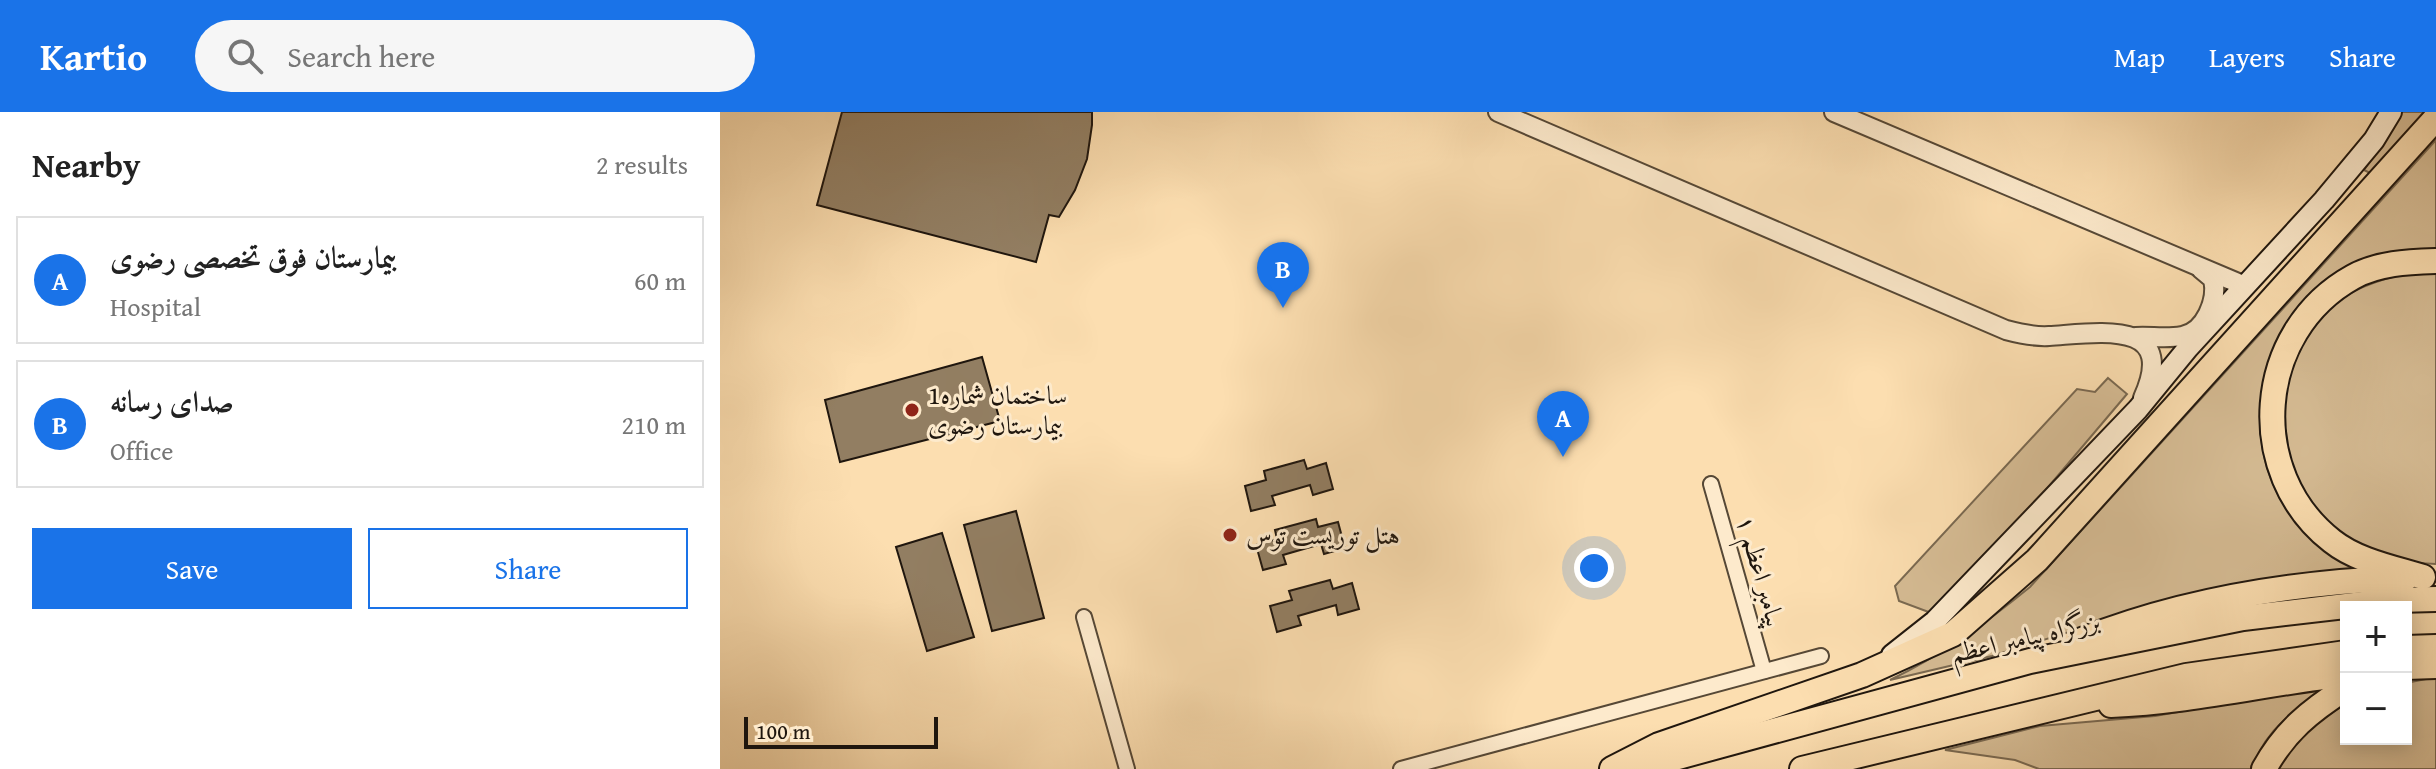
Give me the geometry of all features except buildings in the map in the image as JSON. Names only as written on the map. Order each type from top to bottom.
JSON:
[{"type":"highway","points":[[1612,769],[1659,745],[1862,675],[1953,634],[2037,560],[2436,118]]},
{"type":"highway","points":[[2430,577],[2369,560],[2333,542],[2300,508],[2281,468],[2270,419],[2274,379],[2291,337],[2320,303],[2353,277],[2394,263],[2436,261]]},
{"type":"highway","points":[[2030,661],[2143,616],[2343,580],[2430,577]]},
{"type":"highway","name":"بزرگراه پیامبر اعظم","points":[[1634,769],[2030,661],[2243,618],[2397,600],[2436,599]]},
{"type":"highway","points":[[2412,659],[2436,647]]},
{"type":"highway","points":[[1808,768],[2186,676],[2340,654]]},
{"type":"highway","points":[[2412,663],[2436,666]]},
{"type":"highway","points":[[2061,707],[2148,704],[2340,675]]},
{"type":"highway","points":[[2264,769],[2281,739],[2311,710],[2340,692]]},
{"type":"highway","points":[[1808,768],[1845,769]]},
{"type":"main road","points":[[1862,675],[1935,621],[2138,409],[2354,164],[2391,112]]},
{"type":"street","points":[[1498,112],[2006,330],[2027,336],[2114,332],[2136,337],[2184,336],[2208,314],[2215,300],[2213,279],[2194,263]]},
{"type":"street","points":[[1834,112],[2245,286]]},
{"type":"street","points":[[2136,337],[2149,348],[2152,361],[2152,378],[2138,409]]},
{"type":"street","name":"پیامبر اعظم ۱","points":[[1711,484],[1764,671]]},
{"type":"street","points":[[1084,617],[1127,769]]},
{"type":"street","points":[[1401,769],[1821,656]]},
{"type":"shaded area","points":[[2401,112],[2426,112],[2370,173],[2364,170],[2390,133]]},
{"type":"shaded area","points":[[2436,140],[2436,250],[2387,254],[2344,271],[2309,299],[2282,335],[2266,378],[2260,423],[2268,469],[2289,513],[2321,545],[2359,571],[2162,603],[1992,656],[1890,680],[1963,638],[2030,587]]},
{"type":"shaded area","points":[[2416,271],[2436,273],[2436,564],[2379,554],[2352,543],[2329,526],[2309,501],[2294,473],[2285,442],[2282,410],[2286,379],[2296,350],[2314,323],[2338,301],[2356,290]]},
{"type":"shaded area","points":[[2108,378],[2127,394],[2033,505],[1934,614],[1899,601],[1895,586],[2077,389],[2095,392]]},
{"type":"shaded area","points":[[2436,677],[2436,769],[2277,769],[2307,732],[2340,708],[2340,745],[2412,745],[2412,682]]},
{"type":"shaded area","points":[[2334,685],[2296,710],[2275,729],[2252,769],[2039,769],[2015,760],[1945,750],[2040,726],[2155,716]]},
{"type":"place","name":"صدای رسانه","points":[[1283,308]]},
{"type":"place","name":"ساختمان شماره1 بیمارستان رضوی","points":[[912,410]]},
{"type":"place","name":"بیمارستان فوق تخصصی رضوی","points":[[1563,457]]},
{"type":"place","name":"هتل توریست توس","points":[[1230,535]]}]
